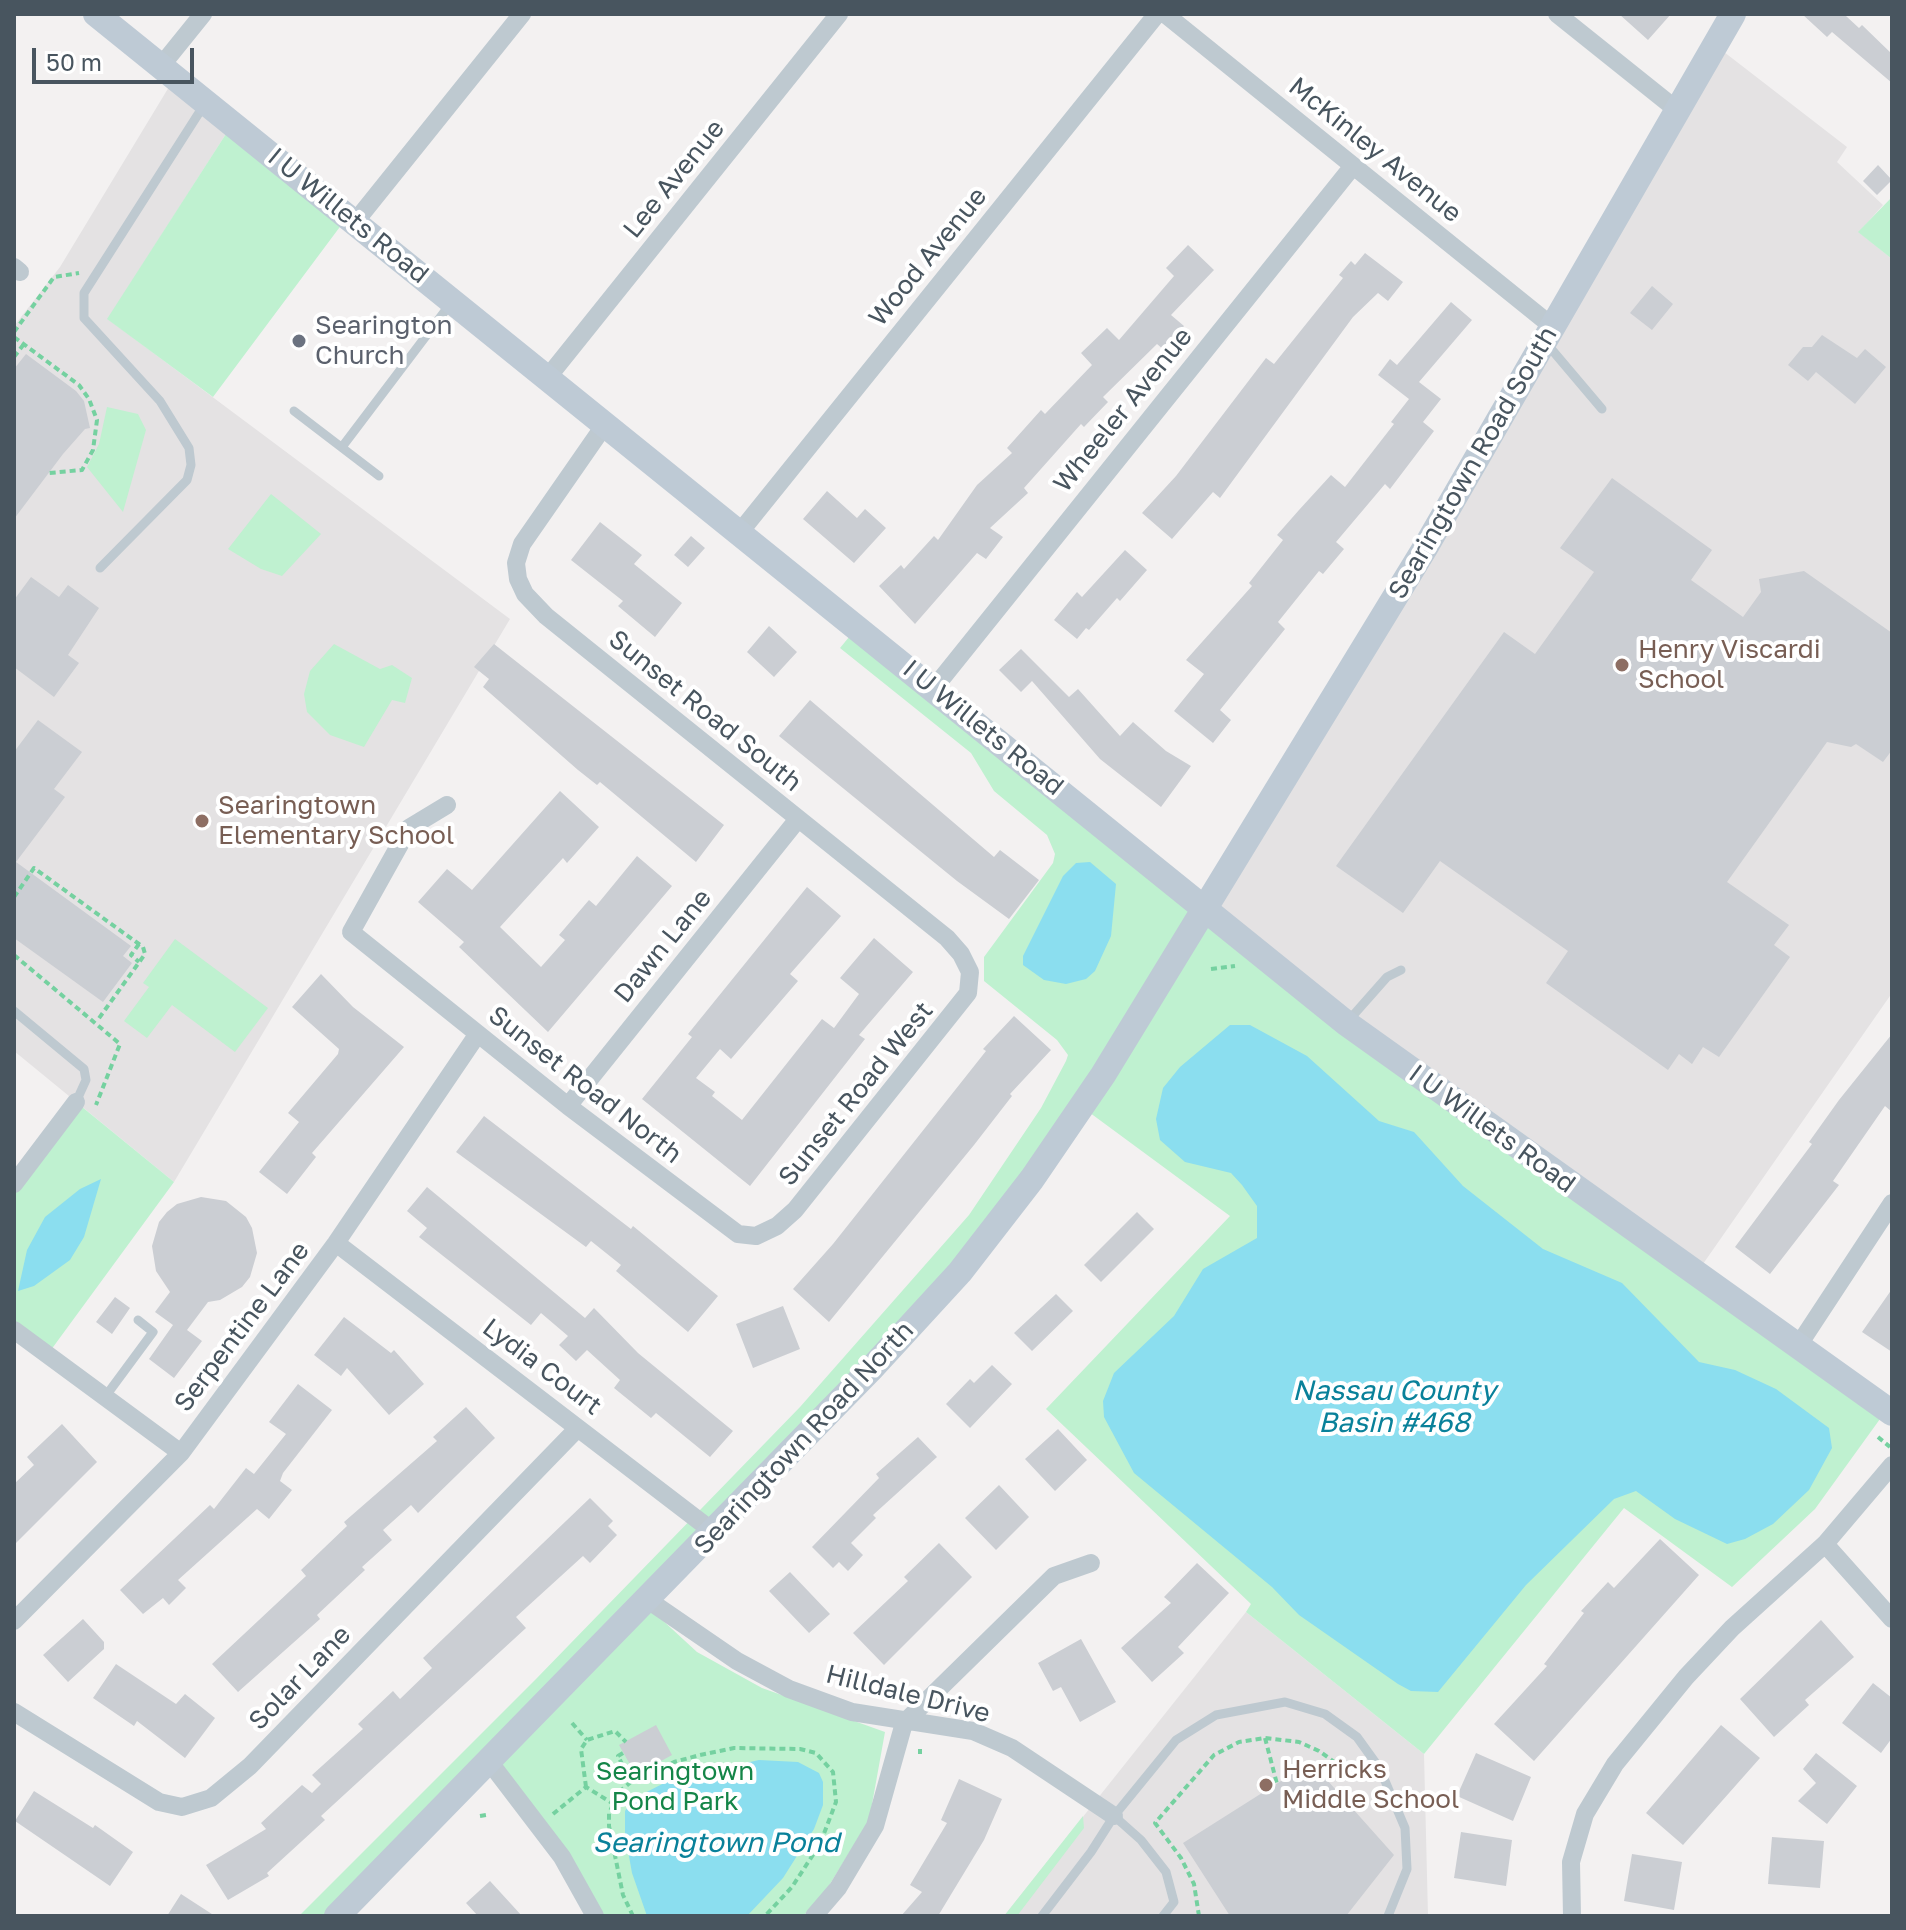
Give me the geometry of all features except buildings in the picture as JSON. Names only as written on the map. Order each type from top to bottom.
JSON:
[{"type":"main road","name":"I U Willets Road","points":[[96,14],[1346,1023],[1892,1413]]},
{"type":"main road","name":"Searingtown Road South","points":[[1204,907],[1425,548],[1733,14]]},
{"type":"main road","name":"Searingtown Road North","points":[[337,1916],[715,1533],[871,1369],[996,1228],[1103,1075],[1204,907]]},
{"type":"street","points":[[161,66],[203,14]]},
{"type":"street","points":[[355,222],[522,14]]},
{"type":"street","name":"Lee Avenue","points":[[548,377],[839,14]]},
{"type":"street","name":"Wood Avenue","points":[[740,532],[1157,14]]},
{"type":"street","name":"McKinley Avenue","points":[[1165,14],[1353,166],[1549,334]]},
{"type":"street","points":[[1557,14],[1677,110]]},
{"type":"street","name":"Wheeler Avenue","points":[[934,688],[1353,166]]},
{"type":"street","name":"Sunset Road South","points":[[606,423],[522,544],[516,563],[518,579],[525,594],[546,616],[947,938],[961,954],[970,983],[968,993],[957,1010]]},
{"type":"street","name":"Sunset Road North","points":[[447,805],[409,828],[351,932],[477,1035],[738,1234],[756,1236],[777,1226],[795,1210]]},
{"type":"street","name":"Dawn Lane","points":[[568,1106],[798,819]]},
{"type":"street","name":"Sunset Road West","points":[[795,1210],[957,1010]]},
{"type":"street","name":"Serpentine Lane","points":[[14,1621],[181,1453],[336,1243],[477,1035]]},
{"type":"street","points":[[14,1184],[76,1102]]},
{"type":"street","points":[[1798,1346],[1892,1203]]},
{"type":"street","name":"Lydia Court","points":[[336,1243],[715,1533]]},
{"type":"street","points":[[14,1330],[181,1453]]},
{"type":"street","name":"Solar Lane","points":[[14,1712],[159,1802],[182,1807],[211,1798],[250,1766],[578,1428]]},
{"type":"street","points":[[1572,1916],[1571,1862],[1585,1814],[1615,1764],[1686,1677],[1732,1628],[1825,1544],[1892,1465]]},
{"type":"street","points":[[1825,1544],[1892,1619]]},
{"type":"street","points":[[814,1916],[845,1878],[875,1826],[904,1723],[1054,1576],[1091,1563]]},
{"type":"street","name":"Hilldale Drive","points":[[648,1600],[737,1661],[789,1689],[852,1712],[904,1723],[973,1731],[1012,1748],[1114,1816]]},
{"type":"street","points":[[488,1760],[569,1868],[595,1916]]},
{"type":"lane","points":[[100,568],[187,480],[191,465],[189,448],[160,401],[84,318],[84,293],[95,271],[206,102]]},
{"type":"lane","points":[[342,447],[453,300]]},
{"type":"lane","points":[[1549,334],[1602,409]]},
{"type":"lane","points":[[294,411],[379,476]]},
{"type":"lane","points":[[1346,1023],[1387,977],[1401,970]]},
{"type":"lane","points":[[14,1011],[84,1069],[86,1080],[76,1102]]},
{"type":"lane","points":[[105,1397],[153,1332],[138,1320]]},
{"type":"lane","points":[[1042,1916],[1114,1816],[1176,1740],[1216,1715],[1285,1702],[1325,1714],[1357,1737],[1380,1769],[1405,1828],[1407,1869],[1395,1907],[1388,1916]]},
{"type":"lane","points":[[1114,1816],[1141,1840],[1166,1872],[1174,1902],[1163,1916]]},
{"type":"path","points":[[49,473],[82,470],[93,450],[97,420],[79,385],[65,378],[14,334],[54,277],[95,271]]},
{"type":"path","points":[[14,357],[24,344]]},
{"type":"path","points":[[16,900],[34,868],[139,944],[145,954],[97,1021]]},
{"type":"path","points":[[139,944],[131,955],[139,962]]},
{"type":"path","points":[[14,955],[97,1021],[120,1044],[91,1114],[76,1102]]},
{"type":"path","points":[[1211,969],[1235,966]]},
{"type":"path","points":[[1878,1437],[1892,1448]]},
{"type":"path","points":[[572,1723],[587,1740]]},
{"type":"path","points":[[586,1787],[581,1749],[587,1740],[615,1731],[626,1742]]},
{"type":"path","points":[[1265,1738],[1277,1784]]},
{"type":"path","points":[[1199,1914],[1194,1884],[1181,1858],[1155,1823],[1214,1755],[1239,1742],[1265,1738],[1299,1742],[1319,1751],[1344,1769]]},
{"type":"path","points":[[633,1916],[623,1895],[609,1826],[612,1803],[631,1782],[674,1762],[734,1748],[800,1749],[816,1753],[833,1772],[836,1802],[829,1823],[792,1887],[765,1916]]},
{"type":"path","points":[[623,1753],[618,1756],[631,1782]]},
{"type":"path","points":[[586,1787],[612,1803]]},
{"type":"path","points":[[538,1826],[586,1787]]},
{"type":"path","points":[[1187,1904],[1199,1914]]},
{"type":"shaded area","name":"Henry Viscardi School","points":[[1715,45],[1847,147],[1837,162],[1883,205],[1859,232],[1892,259],[1892,993],[1696,1274],[1204,907]]},
{"type":"shaded area","name":"Searingtown Elementary School","points":[[175,77],[233,123],[108,319],[510,619],[174,1182],[14,1051],[14,326],[60,267]]},
{"type":"shaded area","name":"Herricks Middle School","points":[[1246,1612],[1424,1754],[1428,1916],[1004,1916]]},
{"type":"green space","points":[[233,123],[348,216],[213,397],[107,319]]},
{"type":"green space","points":[[1892,197],[1892,259],[1858,232]]},
{"type":"green space","points":[[107,407],[138,414],[146,430],[123,512],[87,467],[99,444]]},
{"type":"green space","points":[[271,494],[321,534],[282,576],[261,569],[228,549]]},
{"type":"green space","name":"Searingtown Pond Park","points":[[854,631],[1880,1419],[1815,1509],[1732,1587],[1624,1508],[1424,1754],[1246,1612],[1251,1604],[1046,1409],[1230,1216],[1082,1107],[1032,1179],[646,1605],[697,1652],[762,1688],[885,1732],[869,1821],[825,1892],[803,1916],[601,1916],[491,1761],[342,1916],[299,1916],[536,1679],[800,1407],[969,1215],[1041,1108],[1066,1061],[1068,1055],[1057,1040],[984,981],[984,957],[1053,863],[1055,854],[1047,835],[994,791],[971,753],[840,648]]},
{"type":"green space","points":[[334,644],[380,669],[392,665],[412,678],[405,703],[392,700],[364,747],[330,735],[307,712],[304,694],[310,671]]},
{"type":"green space","points":[[175,939],[268,1008],[235,1052],[172,1005],[147,1038],[124,1021],[149,987],[143,983]]},
{"type":"green space","points":[[76,1102],[174,1182],[48,1354],[14,1329],[14,1184]]},
{"type":"green space","points":[[1083,1816],[1084,1828],[1017,1916],[1004,1916]]},
{"type":"water","points":[[1090,862],[1116,884],[1111,936],[1095,971],[1086,979],[1066,984],[1044,980],[1023,965],[1023,956],[1063,876],[1076,863]]},
{"type":"water","name":"Nassau County Basin #468","points":[[1230,1025],[1250,1025],[1307,1056],[1379,1121],[1414,1132],[1463,1186],[1543,1249],[1622,1283],[1699,1362],[1735,1370],[1776,1389],[1829,1428],[1832,1448],[1809,1490],[1773,1524],[1745,1539],[1727,1544],[1675,1519],[1636,1491],[1614,1499],[1526,1585],[1438,1692],[1411,1691],[1398,1684],[1299,1615],[1272,1587],[1134,1473],[1104,1417],[1103,1401],[1114,1373],[1174,1316],[1203,1269],[1257,1238],[1257,1206],[1242,1185],[1231,1173],[1185,1162],[1160,1140],[1156,1119],[1163,1088],[1180,1067]]},
{"type":"water","points":[[101,1179],[84,1237],[70,1260],[34,1286],[18,1291],[27,1250],[45,1217],[80,1189]]},
{"type":"water","name":"Searingtown Pond","points":[[759,1760],[798,1762],[819,1773],[823,1782],[823,1805],[814,1829],[783,1878],[747,1916],[647,1916],[632,1873],[625,1834],[625,1811],[633,1799],[670,1780]]},
{"type":"place","name":"Searington Church","points":[[299,341]]},
{"type":"place","name":"Henry Viscardi School","points":[[1622,665]]},
{"type":"place","name":"Searingtown Elementary School","points":[[202,821]]},
{"type":"place","name":"Herricks Middle School","points":[[1266,1785]]}]
